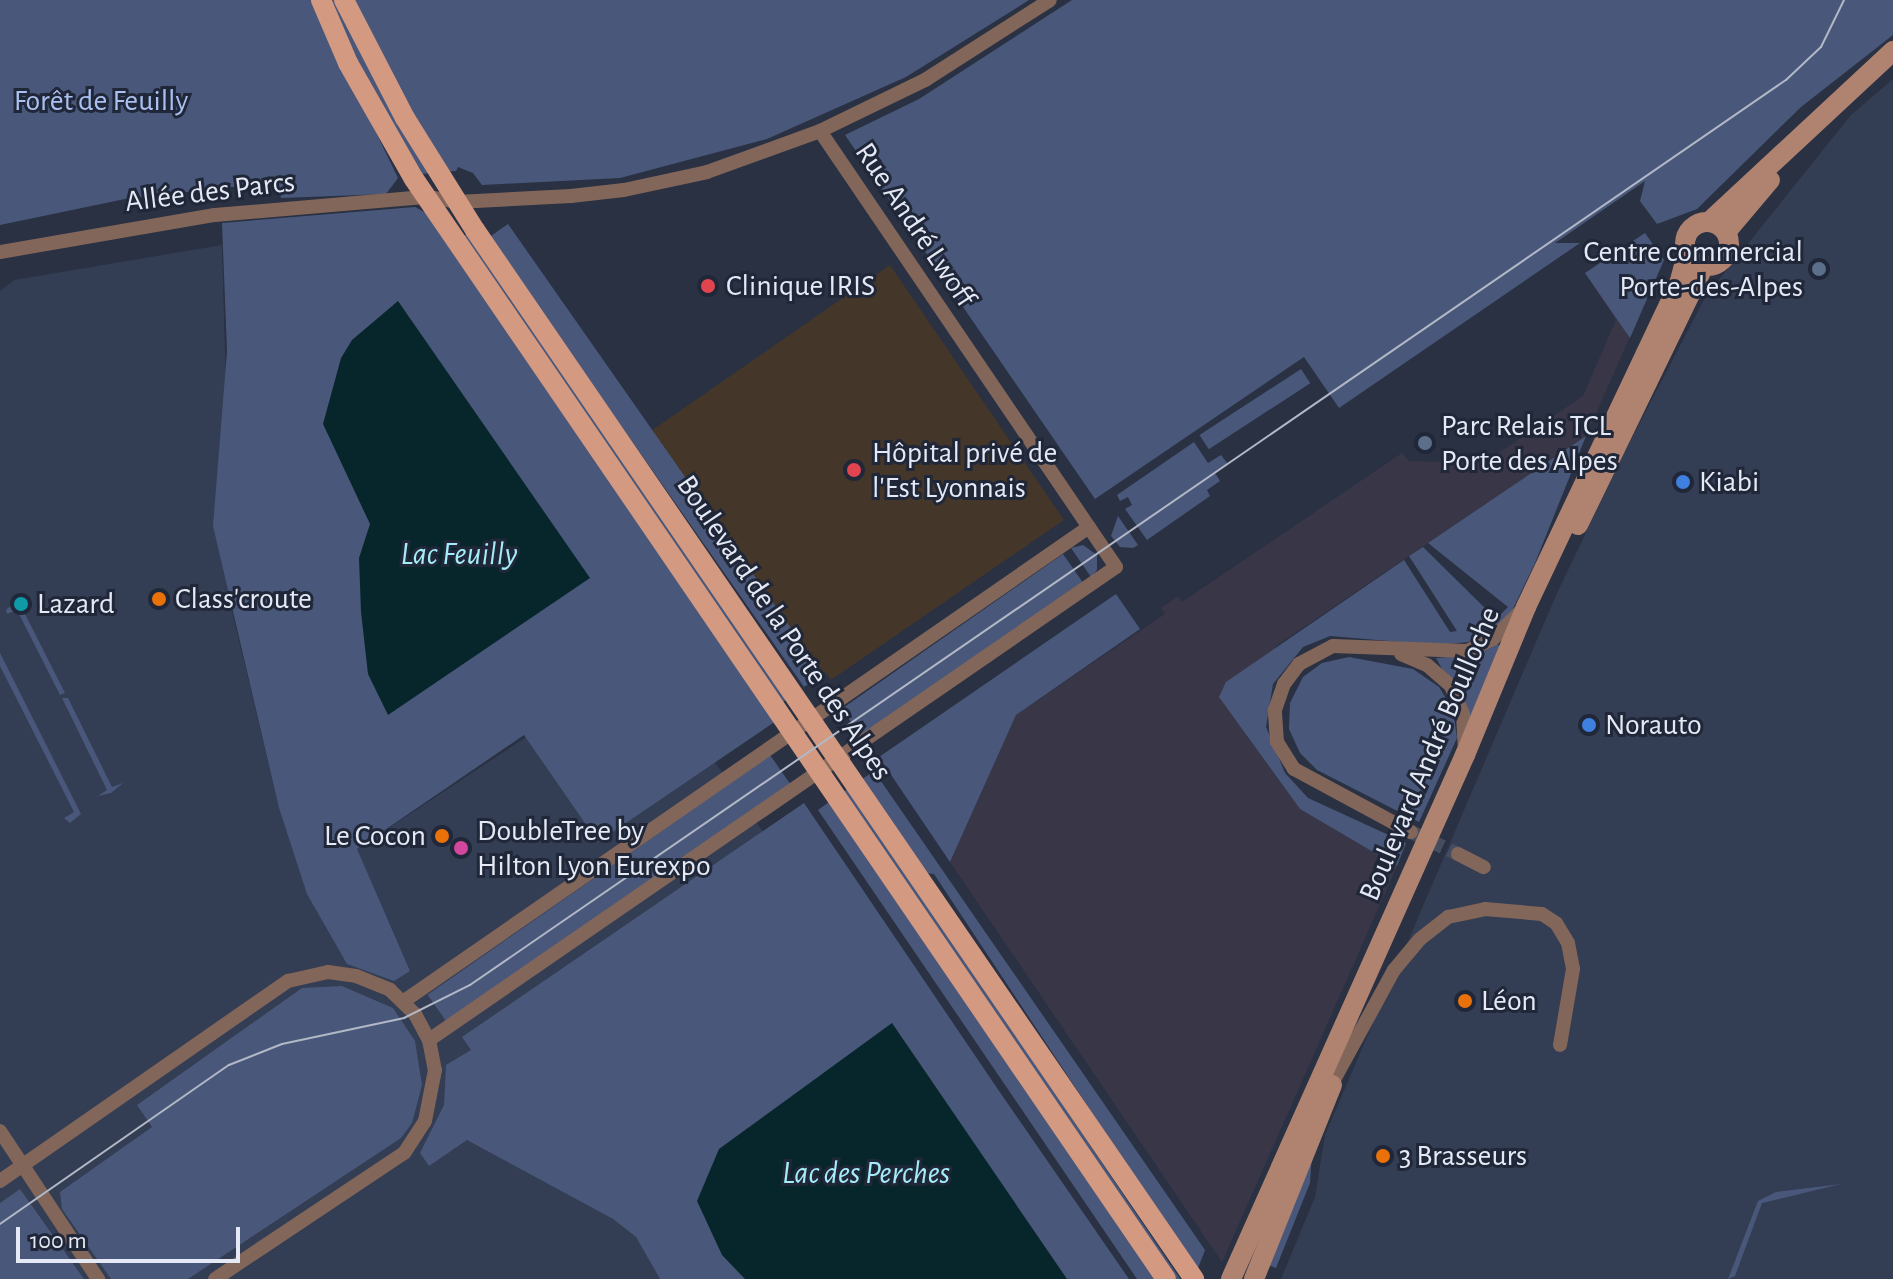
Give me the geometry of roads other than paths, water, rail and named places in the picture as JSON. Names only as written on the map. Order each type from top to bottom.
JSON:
[{"type":"main road","name":"Boulevard de la Porte des Alpes","points":[[321,0],[348,63],[427,197],[1166,1279]]},
{"type":"main road","name":"Boulevard de la Porte des Alpes","points":[[344,0],[405,118],[457,202],[1194,1279]]},
{"type":"main road","name":"Boulevard André Boulloche","points":[[1718,227],[1893,51]]},
{"type":"main road","name":"Boulevard André Boulloche","points":[[1254,1279],[1335,1078],[1542,599],[1696,261],[1688,231],[1718,227],[1796,151],[1893,66]]},
{"type":"main road","name":"Boulevard André Boulloche","points":[[1696,261],[1725,256],[1718,227]]},
{"type":"main road","name":"Boulevard André Boulloche","points":[[1231,1279],[1465,755],[1526,607],[1696,261]]},
{"type":"street","name":"Rue André Lwoff","points":[[837,758],[1116,567],[820,131],[925,80],[1050,0]]},
{"type":"street","points":[[457,202],[624,190],[707,172],[820,131]]},
{"type":"street","name":"Allée des Parcs","points":[[0,252],[131,226],[427,197],[457,202]]},
{"type":"street","points":[[404,1001],[1089,527]]},
{"type":"street","points":[[1411,832],[1318,786],[1294,769],[1277,742],[1275,710],[1284,684],[1299,664],[1333,646],[1467,651],[1493,639],[1526,607]]},
{"type":"street","points":[[1382,647],[1427,665],[1451,686],[1463,714],[1465,755]]},
{"type":"street","points":[[429,1040],[837,758]]},
{"type":"street","points":[[1458,854],[1484,867]]},
{"type":"street","points":[[1335,1078],[1394,970],[1420,939],[1448,917],[1485,909],[1542,914],[1556,923],[1568,943],[1573,969],[1560,1045]]},
{"type":"street","points":[[0,1181],[288,981],[328,972],[356,976],[404,1001],[429,1040],[435,1070],[432,1100],[404,1153],[215,1279]]},
{"type":"street","points":[[0,1131],[98,1279]]},
{"type":"water","name":"Lac Feuilly","points":[[398,301],[590,578],[388,715],[368,674],[361,612],[359,558],[370,524],[323,424],[341,358],[352,340]]},
{"type":"water","name":"Lac des Perches","points":[[892,1023],[1067,1279],[745,1279],[722,1255],[697,1201],[719,1149]]},
{"type":"tunnel","points":[[1411,832],[1458,854]]},
{"type":"tram line","points":[[0,1224],[229,1065],[282,1044],[404,1018],[470,985],[1786,80],[1821,47],[1844,0]]},
{"type":"place","name":"Centre commercial Porte-des-Alpes","points":[[1819,269]]},
{"type":"place","name":"Clinique IRIS","points":[[708,286]]},
{"type":"place","name":"Parc Relais TCL Porte des Alpes","points":[[1425,443]]},
{"type":"place","name":"Hôpital privé de l'Est Lyonnais","points":[[854,470]]},
{"type":"place","name":"Kiabi","points":[[1683,482]]},
{"type":"place","name":"Class'croute","points":[[159,599]]},
{"type":"place","name":"Lazard","points":[[21,604]]},
{"type":"place","name":"Norauto","points":[[1589,725]]},
{"type":"place","name":"Le Cocon","points":[[442,836]]},
{"type":"place","name":"DoubleTree by Hilton Lyon Eurexpo","points":[[461,848]]},
{"type":"place","name":"Léon","points":[[1465,1001]]},
{"type":"place","name":"3 Brasseurs","points":[[1383,1156]]},
{"type":"park label","name":"Forêt de Feuilly","points":[[101,101]]}]
